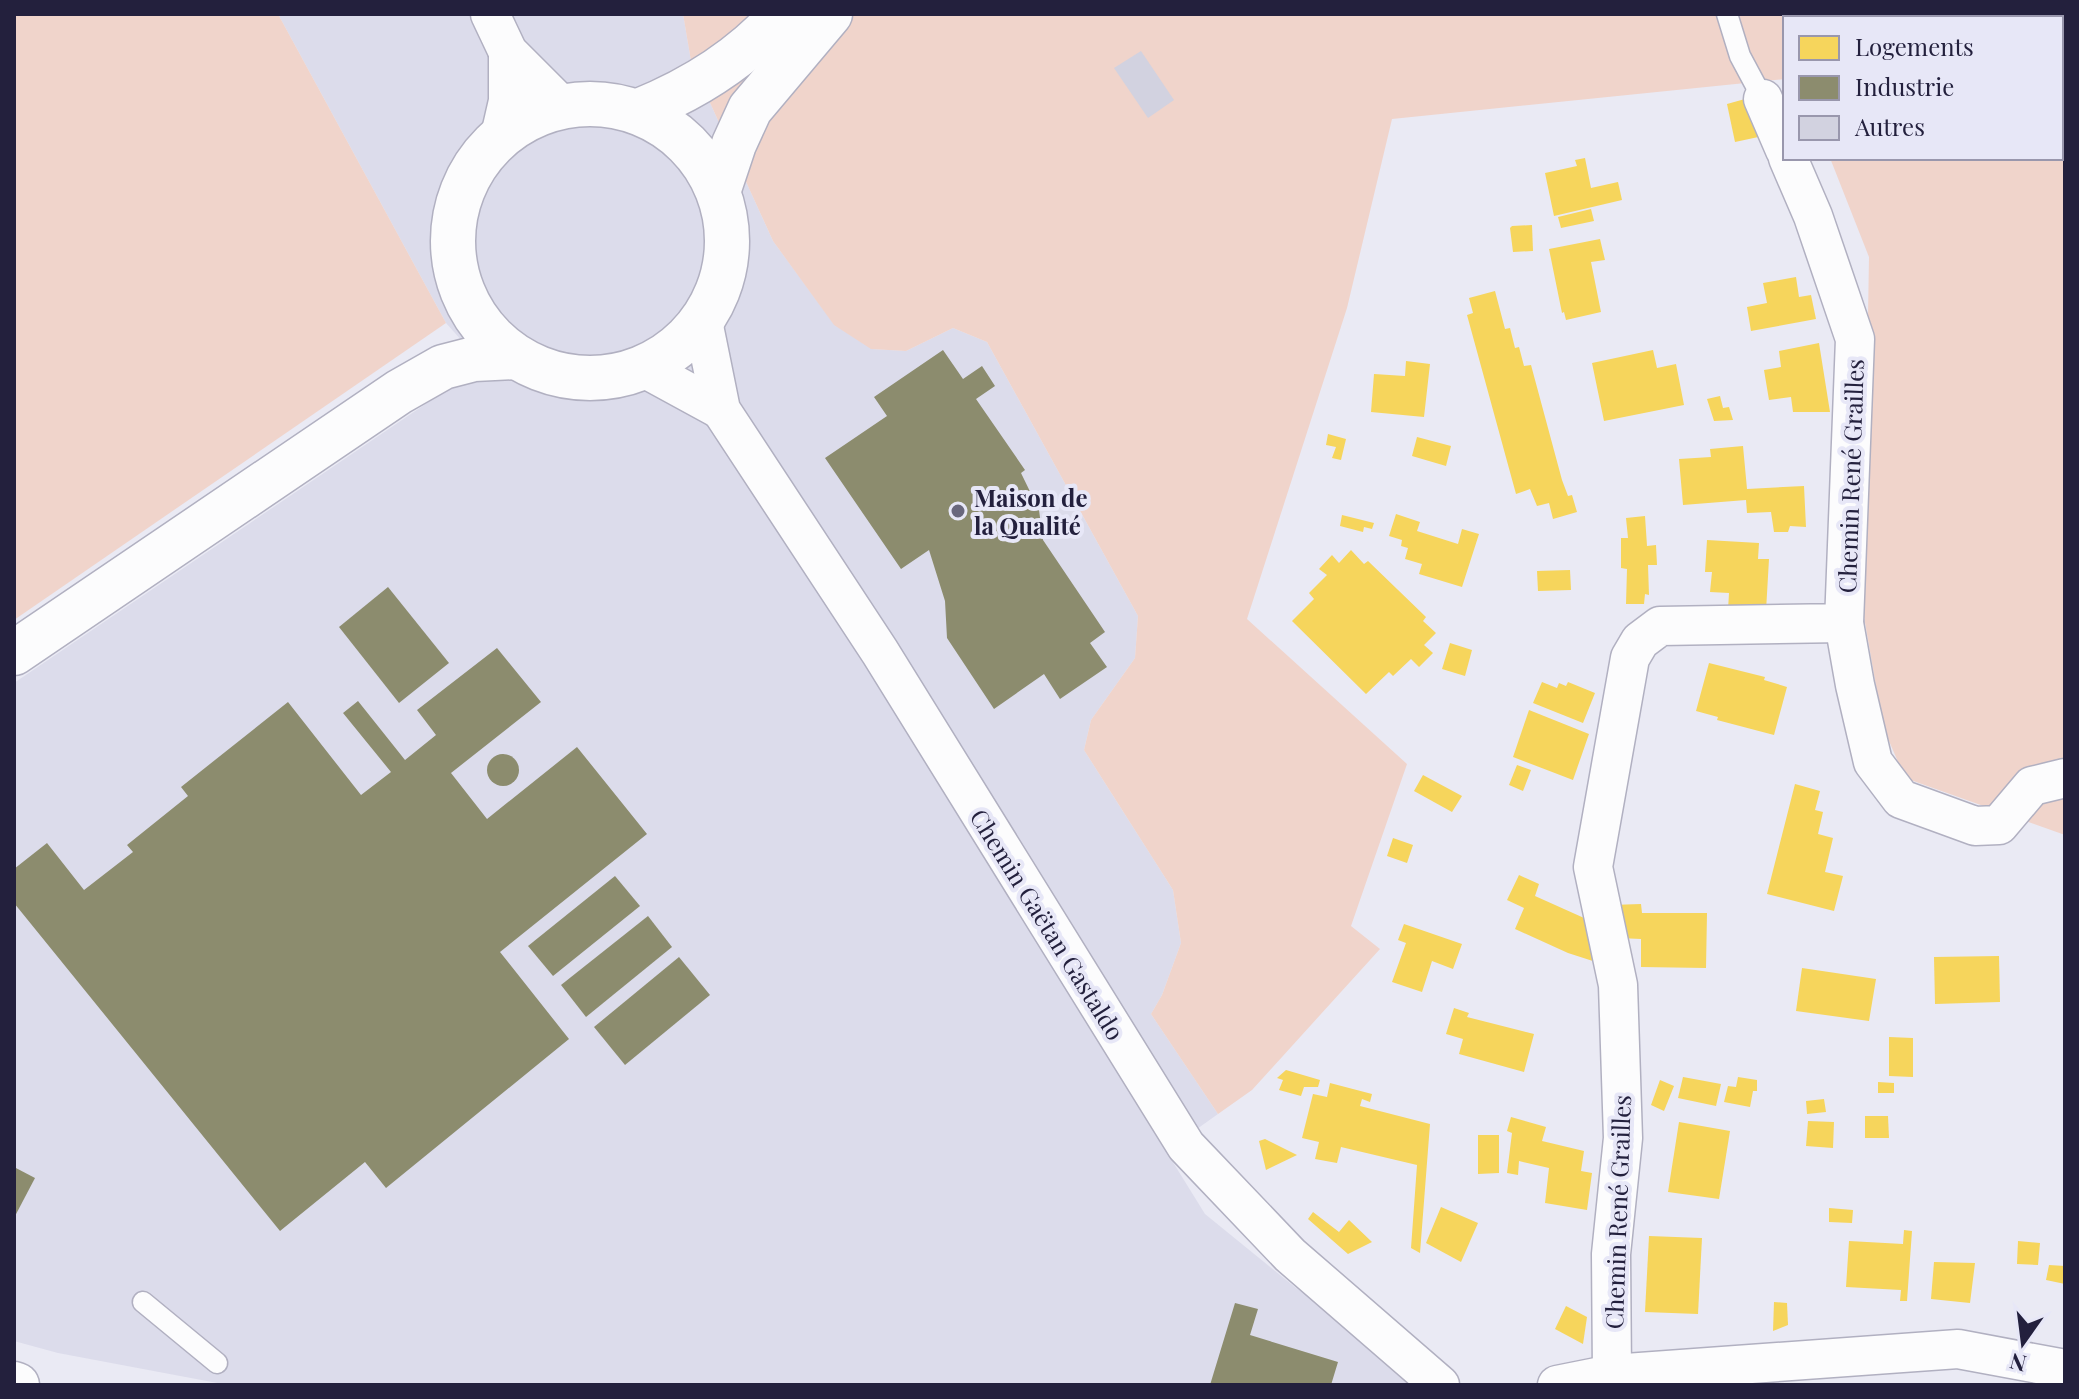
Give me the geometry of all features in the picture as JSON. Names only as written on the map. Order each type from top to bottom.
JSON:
[{"type":"main road","points":[[639,111],[672,98],[713,75],[760,38],[782,14]]},
{"type":"main road","points":[[719,189],[750,109],[830,14]]},
{"type":"main road","points":[[601,103],[639,111],[673,130],[691,147],[700,156],[719,189],[728,223],[728,257],[719,291],[703,321],[677,349],[644,368],[612,377],[579,378],[546,371],[516,357],[491,336],[471,311],[458,281],[453,250],[454,218],[463,187],[478,159],[500,136],[529,117],[562,106],[601,103]]},
{"type":"main road","points":[[14,653],[399,392],[443,367],[474,359],[516,357]]},
{"type":"street","points":[[490,14],[508,52],[562,106]]},
{"type":"street","points":[[500,136],[508,101],[508,52]]},
{"type":"street","points":[[1763,99],[1783,145]]},
{"type":"street","name":"Chemin René Grailles","points":[[1612,1374],[1611,1254],[1623,1138],[1618,985],[1593,867],[1630,658],[1640,641],[1660,626],[1844,623],[1855,339],[1813,216],[1789,160]]},
{"type":"street","name":"Chemin Gaëtan Gastaldo","points":[[703,321],[721,410],[880,652],[1186,1146],[1290,1255],[1440,1385]]},
{"type":"street","name":"Chemin Gaëtan Gastaldo","points":[[644,368],[721,410]]},
{"type":"street","points":[[1844,623],[1873,762],[1901,799],[1975,826],[1999,825],[2032,786],[2065,778]]},
{"type":"street","points":[[1557,1385],[1612,1374],[1958,1349],[2065,1369]]},
{"type":"lane","points":[[1727,14],[1740,56],[1763,99]]},
{"type":"lane","points":[[143,1302],[217,1363]]},
{"type":"shaded area","points":[[14,14],[278,14],[446,323],[14,620]]},
{"type":"shaded area","points":[[278,14],[683,14],[691,61],[773,241],[834,324],[872,349],[906,351],[953,328],[987,342],[1138,616],[1135,658],[1091,720],[1084,750],[1173,890],[1181,943],[1162,995],[1151,1014],[1218,1114],[1166,1151],[1205,1214],[1296,1288],[1405,1358],[1436,1385],[228,1385],[58,1353],[14,1341],[14,683],[458,382],[496,379],[446,323]]},
{"type":"shaded area","points":[[683,14],[2065,14],[2065,835],[1905,778],[1883,727],[1863,611],[1869,257],[1831,160],[2063,160],[2063,16],[1783,16],[1783,79],[1392,119],[1347,308],[1247,619],[1407,764],[1351,926],[1380,949],[1252,1090],[1218,1114],[1151,1014],[1162,995],[1181,943],[1173,890],[1084,750],[1091,720],[1135,658],[1138,616],[987,342],[953,328],[906,351],[871,349],[834,325],[773,241],[691,61]]},
{"type":"building: Logements","points":[[1745,99],[1763,136],[1735,142],[1727,104]]},
{"type":"building: Logements","points":[[1585,158],[1591,188],[1618,182],[1622,200],[1554,216],[1545,173],[1577,166],[1575,160]]},
{"type":"building: Logements","points":[[1591,209],[1594,221],[1561,228],[1558,217]]},
{"type":"building: Logements","points":[[1532,225],[1533,251],[1513,252],[1510,228]]},
{"type":"building: Logements","points":[[1600,239],[1605,260],[1591,262],[1601,312],[1566,320],[1549,249]]},
{"type":"building: Logements","points":[[1796,277],[1799,297],[1811,295],[1816,319],[1751,331],[1747,307],[1767,303],[1763,283]]},
{"type":"building: Logements","points":[[1495,291],[1505,329],[1510,328],[1524,366],[1531,365],[1562,480],[1568,496],[1572,495],[1577,512],[1553,519],[1549,503],[1537,506],[1530,489],[1516,494],[1467,315],[1473,313],[1469,298]]},
{"type":"building: Logements","points":[[1819,343],[1830,412],[1793,412],[1791,397],[1769,400],[1764,370],[1781,367],[1779,351]]},
{"type":"building: Logements","points":[[1653,350],[1657,368],[1676,364],[1684,405],[1604,421],[1592,363]]},
{"type":"building: Logements","points":[[1406,361],[1430,364],[1424,417],[1371,412],[1374,374],[1405,376]]},
{"type":"building: Logements","points":[[1720,396],[1723,408],[1729,407],[1733,420],[1714,421],[1707,399]]},
{"type":"building: Logements","points":[[1328,434],[1346,439],[1341,460],[1332,458],[1336,447],[1326,445]]},
{"type":"building: Logements","points":[[1417,437],[1451,446],[1446,466],[1412,456]]},
{"type":"building: Logements","points":[[1743,446],[1747,489],[1804,486],[1806,527],[1790,526],[1788,532],[1774,532],[1771,512],[1747,513],[1746,500],[1683,505],[1679,459],[1711,457],[1710,449]]},
{"type":"building: Logements","points":[[1396,514],[1420,522],[1417,531],[1458,544],[1462,529],[1479,534],[1462,587],[1419,574],[1422,564],[1405,559],[1408,548],[1401,546],[1402,540],[1389,536]]},
{"type":"building: Logements","points":[[1342,515],[1374,523],[1372,529],[1364,527],[1363,532],[1340,526]]},
{"type":"building: Logements","points":[[1645,516],[1647,546],[1656,545],[1657,565],[1648,565],[1649,595],[1645,594],[1644,604],[1626,604],[1627,569],[1621,568],[1621,538],[1628,538],[1626,518]]},
{"type":"building: Logements","points":[[1707,540],[1759,543],[1758,559],[1769,559],[1766,611],[1728,610],[1729,593],[1710,592],[1712,572],[1705,572]]},
{"type":"building: Logements","points":[[1351,550],[1364,564],[1368,561],[1426,617],[1423,621],[1436,633],[1424,645],[1433,653],[1419,667],[1411,659],[1393,676],[1389,672],[1366,694],[1292,621],[1314,599],[1309,593],[1327,575],[1319,569],[1332,555],[1339,563]]},
{"type":"building: Logements","points":[[1570,570],[1571,590],[1538,591],[1537,571]]},
{"type":"building: Logements","points":[[1450,643],[1472,650],[1465,676],[1442,669]]},
{"type":"building: Logements","points":[[1709,663],[1765,677],[1764,680],[1787,687],[1774,735],[1717,720],[1718,717],[1696,711]]},
{"type":"building: Logements","points":[[1542,682],[1557,688],[1559,683],[1566,686],[1568,682],[1595,693],[1583,723],[1533,703]]},
{"type":"building: Logements","points":[[1529,710],[1589,734],[1573,780],[1513,757]]},
{"type":"building: Logements","points":[[1517,765],[1531,770],[1523,791],[1509,785]]},
{"type":"building: Logements","points":[[1423,775],[1462,796],[1452,812],[1414,791]]},
{"type":"building: Logements","points":[[1795,784],[1820,791],[1815,810],[1823,812],[1818,834],[1833,838],[1825,872],[1843,876],[1834,911],[1767,894]]},
{"type":"building: Logements","points":[[1393,838],[1413,845],[1407,863],[1387,856]]},
{"type":"building: Logements","points":[[1519,875],[1539,884],[1535,896],[1593,922],[1599,963],[1515,929],[1524,908],[1507,900]]},
{"type":"building: Logements","points":[[1641,904],[1642,913],[1707,913],[1706,968],[1641,967],[1641,939],[1619,938],[1611,905]]},
{"type":"building: Logements","points":[[1404,924],[1462,944],[1453,969],[1432,961],[1422,992],[1392,982],[1406,943],[1398,940]]},
{"type":"building: Logements","points":[[1999,956],[2000,1002],[1935,1004],[1934,957]]},
{"type":"building: Logements","points":[[1802,968],[1876,979],[1869,1021],[1796,1011]]},
{"type":"building: Logements","points":[[1454,1008],[1469,1013],[1467,1017],[1534,1034],[1524,1072],[1459,1054],[1463,1039],[1446,1034]]},
{"type":"building: Logements","points":[[1889,1037],[1913,1038],[1913,1077],[1889,1076]]},
{"type":"building: Logements","points":[[1286,1070],[1320,1080],[1318,1087],[1304,1087],[1301,1096],[1279,1090],[1283,1080],[1277,1078]]},
{"type":"building: Logements","points":[[1683,1077],[1721,1084],[1716,1106],[1678,1098]]},
{"type":"building: Logements","points":[[1738,1077],[1757,1080],[1757,1091],[1753,1091],[1750,1107],[1724,1102],[1728,1086],[1736,1087]]},
{"type":"building: Logements","points":[[1660,1080],[1674,1086],[1664,1111],[1651,1105]]},
{"type":"building: Logements","points":[[1878,1082],[1894,1083],[1894,1093],[1878,1093]]},
{"type":"building: Logements","points":[[1330,1083],[1372,1094],[1370,1102],[1362,1099],[1360,1106],[1430,1124],[1420,1253],[1411,1248],[1417,1165],[1341,1147],[1337,1163],[1315,1159],[1319,1142],[1302,1138],[1313,1094],[1327,1097]]},
{"type":"building: Logements","points":[[1824,1099],[1826,1112],[1807,1114],[1806,1101]]},
{"type":"building: Logements","points":[[1865,1116],[1888,1116],[1889,1138],[1865,1138]]},
{"type":"building: Logements","points":[[1511,1117],[1546,1127],[1542,1141],[1584,1151],[1581,1171],[1592,1173],[1587,1210],[1545,1203],[1549,1168],[1519,1161],[1518,1175],[1507,1173],[1512,1133],[1507,1131]]},
{"type":"building: Logements","points":[[1808,1121],[1834,1122],[1833,1148],[1806,1146]]},
{"type":"building: Logements","points":[[1679,1122],[1730,1131],[1719,1199],[1668,1192]]},
{"type":"building: Logements","points":[[1478,1135],[1499,1135],[1499,1173],[1478,1174]]},
{"type":"building: Logements","points":[[1265,1139],[1297,1155],[1266,1170],[1259,1141]]},
{"type":"building: Logements","points":[[1441,1207],[1478,1223],[1461,1262],[1426,1243]]},
{"type":"building: Logements","points":[[1829,1208],[1853,1210],[1852,1223],[1829,1222]]},
{"type":"building: Logements","points":[[1313,1212],[1339,1232],[1349,1220],[1372,1242],[1348,1254],[1308,1219]]},
{"type":"building: Logements","points":[[1904,1230],[1912,1231],[1907,1301],[1900,1301],[1901,1290],[1846,1287],[1849,1241],[1903,1244]]},
{"type":"building: Logements","points":[[1649,1236],[1702,1238],[1698,1314],[1645,1312]]},
{"type":"building: Logements","points":[[2018,1241],[2040,1243],[2038,1265],[2017,1264]]},
{"type":"building: Logements","points":[[1934,1262],[1975,1263],[1970,1303],[1931,1299]]},
{"type":"building: Logements","points":[[2049,1265],[2065,1266],[2065,1284],[2046,1280]]},
{"type":"building: Logements","points":[[1774,1302],[1787,1303],[1788,1325],[1773,1331]]},
{"type":"building: Logements","points":[[1566,1306],[1587,1317],[1583,1344],[1555,1329]]},
{"type":"building: Industrie","name":"Maison de la Qualité","points":[[943,350],[963,379],[982,366],[995,386],[976,399],[1025,470],[1021,473],[1039,510],[1043,540],[1105,632],[1090,643],[1107,667],[1060,699],[1044,674],[994,709],[947,638],[945,601],[929,550],[901,569],[825,458],[887,416],[874,397]]},
{"type":"building: Industrie","points":[[388,587],[449,663],[399,703],[339,627]]},
{"type":"building: Industrie","points":[[497,648],[541,702],[451,773],[487,819],[577,747],[647,834],[500,952],[569,1039],[386,1188],[365,1162],[280,1231],[14,903],[14,869],[47,843],[84,890],[133,852],[127,845],[188,796],[181,787],[288,702],[361,795],[391,772],[343,713],[358,701],[405,760],[436,735],[417,710]]},
{"type":"building: Industrie","points":[[503,754],[514,759],[519,770],[514,781],[503,786],[492,781],[487,770],[492,759]]},
{"type":"building: Industrie","points":[[615,876],[640,906],[553,976],[528,946]]},
{"type":"building: Industrie","points":[[648,916],[672,947],[586,1017],[561,985]]},
{"type":"building: Industrie","points":[[679,957],[710,995],[625,1065],[594,1027]]},
{"type":"building: Industrie","points":[[14,1167],[35,1178],[14,1218]]},
{"type":"building: Industrie","points":[[1235,1303],[1258,1309],[1250,1335],[1338,1362],[1331,1385],[1210,1385]]},
{"type":"building: Autres","points":[[1141,51],[1174,100],[1148,118],[1114,68]]},
{"type":"place","name":"Maison de la Qualité","points":[[958,511]]}]
